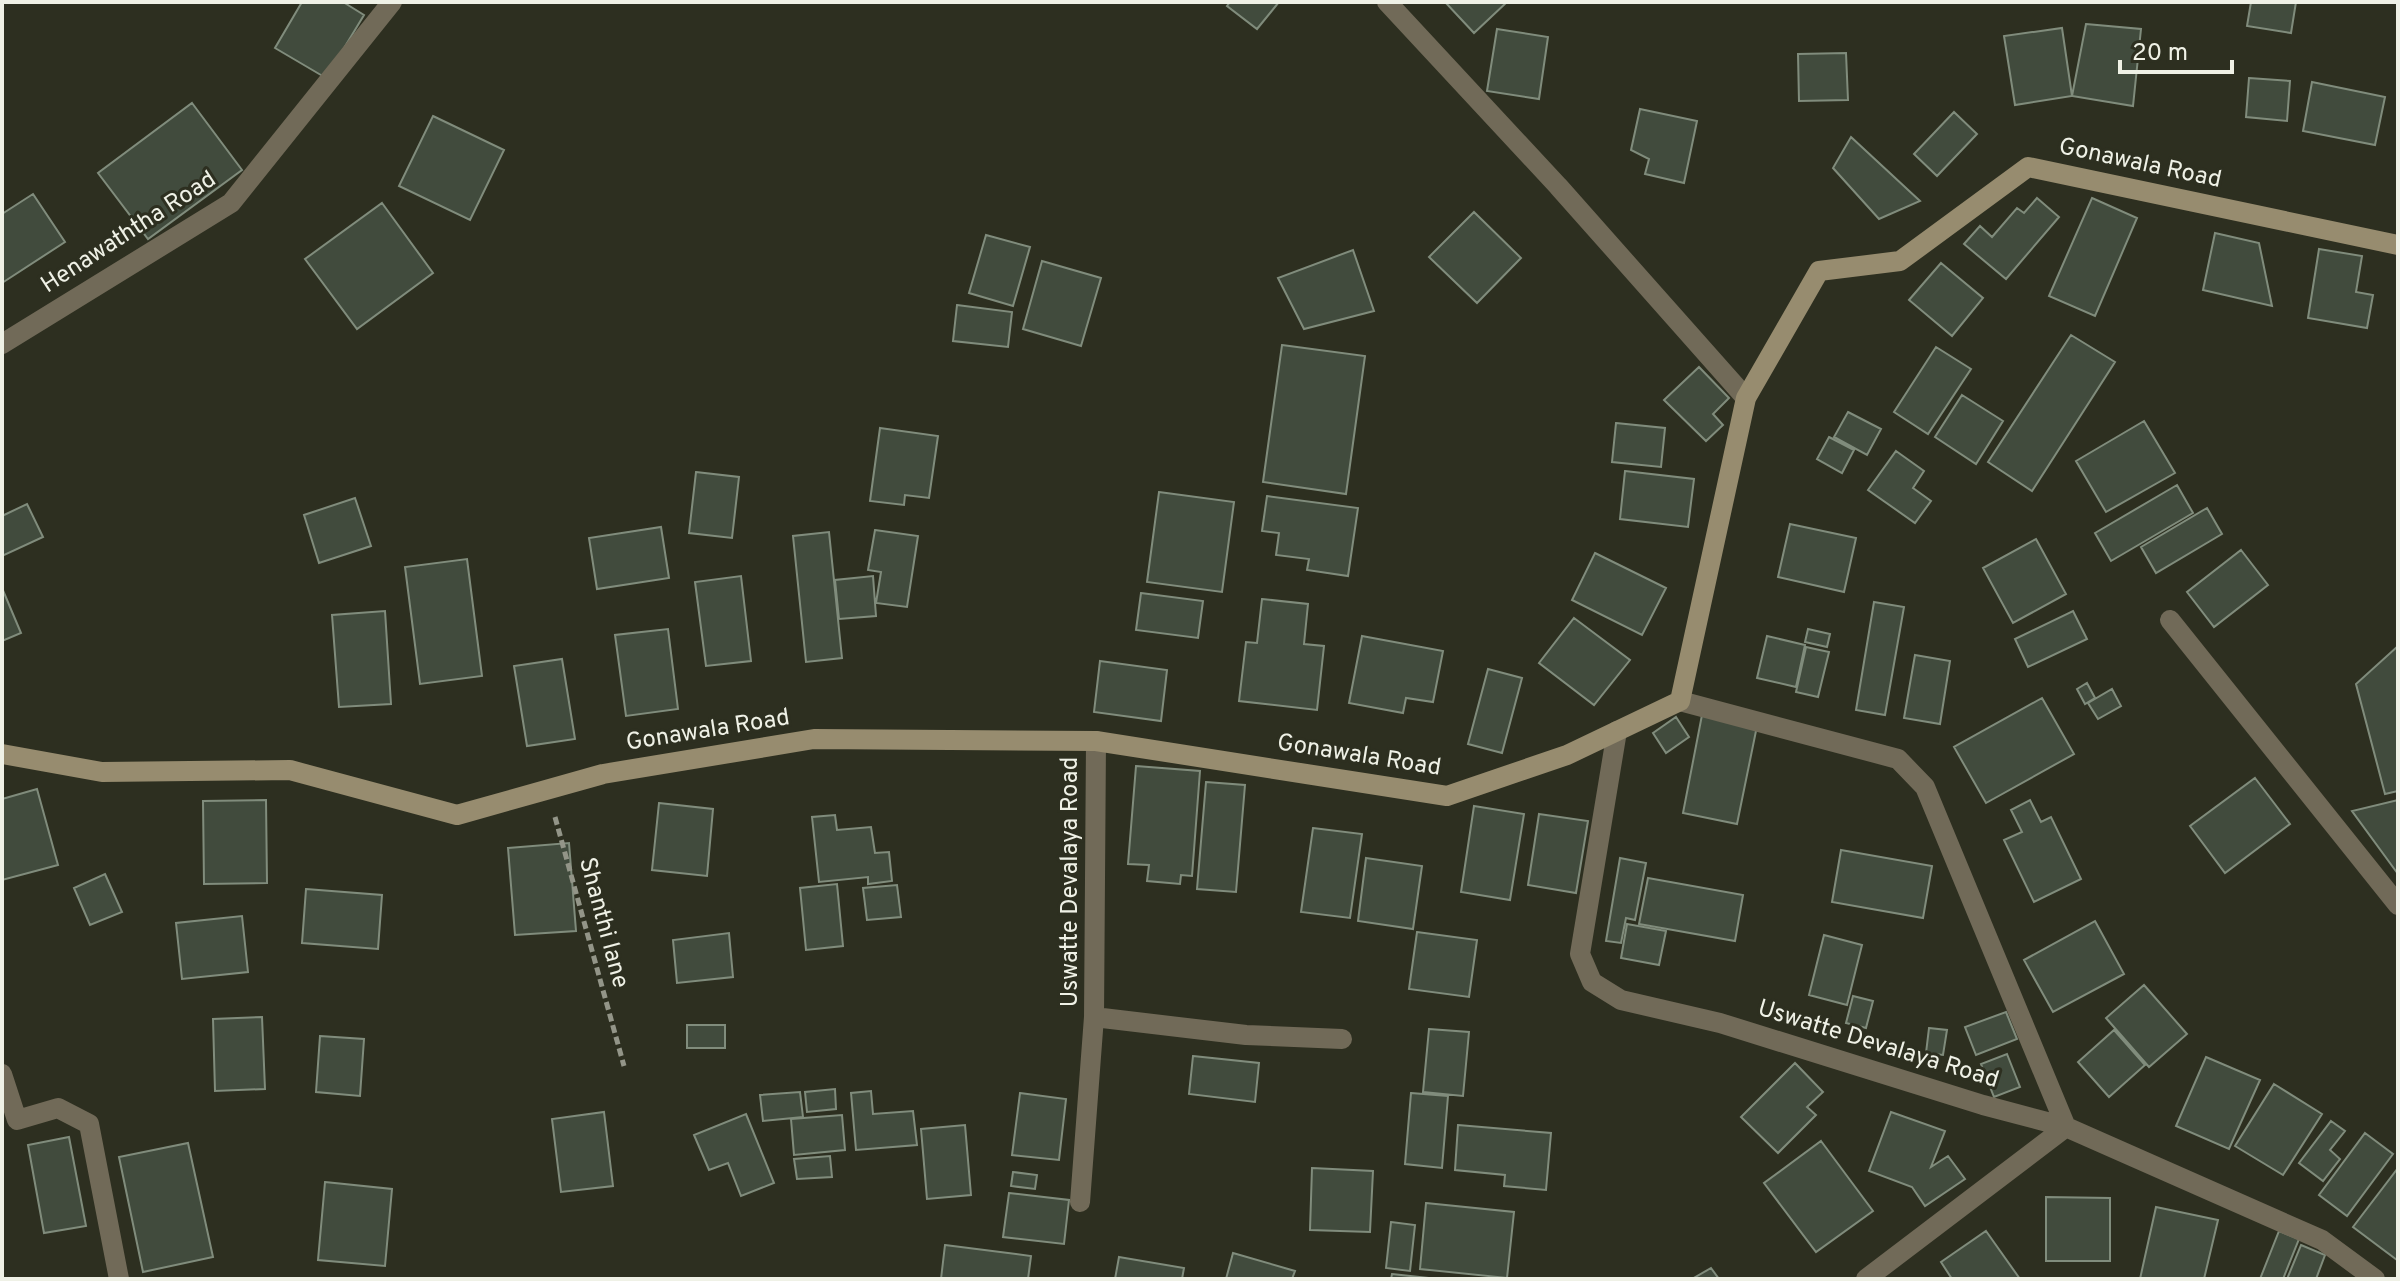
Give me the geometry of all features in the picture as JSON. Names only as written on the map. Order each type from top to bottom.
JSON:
[{"type":"street","name":"Henawaththa Road","points":[[2,344],[231,203],[392,2]]},
{"type":"street","points":[[1387,2],[1558,186],[1746,398]]},
{"type":"street","name":"Gonawala Road","points":[[2,754],[102,772],[290,770],[457,815],[603,774],[814,739],[1096,741],[1447,796],[1567,755],[1680,701],[1746,398],[1819,271],[1900,261],[2028,167],[2398,245]]},
{"type":"street","points":[[2170,620],[2398,905]]},
{"type":"street","points":[[1680,701],[1898,759],[1925,787],[2066,1127],[1866,1279]]},
{"type":"street","name":"Uswatte Devalaya Road","points":[[1617,731],[1580,954],[1592,982],[1621,1000],[1720,1023],[1983,1105],[2066,1127],[2322,1240],[2375,1279]]},
{"type":"street","name":"Uswatte Devalaya Road","points":[[1096,741],[1094,1017],[1246,1035],[1342,1039]]},
{"type":"street","points":[[1080,1202],[1094,1017]]},
{"type":"street","points":[[2,1074],[17,1120],[58,1108],[89,1124],[119,1279]]},
{"type":"path","name":"Shanthi lane","points":[[548,790],[624,1066]]},
{"type":"building","points":[[302,2],[343,2],[364,15],[326,78],[275,48]]},
{"type":"building","points":[[1230,2],[1279,2],[1257,29],[1227,6]]},
{"type":"building","points":[[1445,2],[1507,2],[1474,33]]},
{"type":"building","points":[[2251,2],[2296,2],[2291,33],[2247,26]]},
{"type":"building","points":[[2086,24],[2141,29],[2133,106],[2072,96]]},
{"type":"building","points":[[2062,28],[2072,96],[2015,105],[2004,36]]},
{"type":"building","points":[[1497,29],[1548,37],[1539,99],[1487,91]]},
{"type":"building","points":[[1846,53],[1848,100],[1799,101],[1798,54]]},
{"type":"building","points":[[2249,78],[2290,81],[2287,121],[2246,117]]},
{"type":"building","points":[[2312,82],[2385,97],[2375,145],[2303,131]]},
{"type":"building","points":[[192,103],[242,170],[148,239],[98,173]]},
{"type":"building","points":[[1640,109],[1697,121],[1684,183],[1645,174],[1649,159],[1631,150]]},
{"type":"building","points":[[1954,112],[1977,134],[1937,176],[1914,154]]},
{"type":"building","points":[[433,116],[504,150],[470,220],[399,186]]},
{"type":"building","points":[[1851,137],[1920,201],[1879,219],[1833,168]]},
{"type":"building","points":[[33,194],[65,242],[2,283],[2,214]]},
{"type":"building","points":[[2037,198],[2059,217],[2006,279],[1964,244],[1980,226],[1992,237],[2017,208],[2024,213]]},
{"type":"building","points":[[2092,198],[2137,218],[2095,316],[2049,296]]},
{"type":"building","points":[[382,203],[433,273],[357,329],[305,259]]},
{"type":"building","points":[[1474,212],[1521,258],[1477,303],[1429,257]]},
{"type":"building","points":[[2215,233],[2259,243],[2272,306],[2203,290]]},
{"type":"building","points":[[986,235],[1030,247],[1013,306],[969,293]]},
{"type":"building","points":[[2319,249],[2362,256],[2356,292],[2373,295],[2367,328],[2308,318]]},
{"type":"building","points":[[1353,250],[1374,311],[1304,329],[1278,278]]},
{"type":"building","points":[[1042,261],[1101,278],[1081,346],[1023,329]]},
{"type":"building","points":[[1941,263],[1983,298],[1952,336],[1909,300]]},
{"type":"building","points":[[957,305],[1012,312],[1008,347],[953,341]]},
{"type":"building","points":[[2071,335],[2115,362],[2032,491],[1988,462]]},
{"type":"building","points":[[1282,345],[1365,356],[1346,494],[1263,482]]},
{"type":"building","points":[[1936,347],[1971,369],[1928,434],[1894,412]]},
{"type":"building","points":[[1699,367],[1729,398],[1713,414],[1723,425],[1706,441],[1664,400]]},
{"type":"building","points":[[1962,395],[2003,421],[1976,464],[1935,437]]},
{"type":"building","points":[[1848,412],[1881,429],[1867,455],[1834,437]]},
{"type":"building","points":[[2144,421],[2175,473],[2106,512],[2076,461]]},
{"type":"building","points":[[1616,423],[1665,428],[1661,467],[1612,462]]},
{"type":"building","points":[[880,428],[938,436],[929,498],[905,495],[904,505],[870,501]]},
{"type":"building","points":[[1829,437],[1854,450],[1842,473],[1817,459]]},
{"type":"building","points":[[1896,451],[1924,471],[1913,488],[1931,501],[1915,523],[1868,490]]},
{"type":"building","points":[[1625,471],[1694,479],[1688,527],[1620,519]]},
{"type":"building","points":[[696,472],[739,477],[732,538],[689,533]]},
{"type":"building","points":[[2177,485],[2193,513],[2111,561],[2095,533]]},
{"type":"building","points":[[1159,492],[1234,502],[1222,592],[1147,582]]},
{"type":"building","points":[[1267,496],[1358,508],[1348,576],[1307,570],[1309,559],[1276,555],[1279,533],[1262,531]]},
{"type":"building","points":[[355,498],[371,546],[319,563],[304,515]]},
{"type":"building","points":[[27,504],[43,537],[2,556],[2,516]]},
{"type":"building","points":[[2207,508],[2222,534],[2156,573],[2141,547]]},
{"type":"building","points":[[1790,524],[1856,538],[1844,592],[1778,577]]},
{"type":"building","points":[[661,527],[669,578],[597,589],[589,538]]},
{"type":"building","points":[[875,530],[918,536],[907,607],[876,603],[881,572],[868,570]]},
{"type":"building","points":[[829,532],[842,658],[806,662],[793,536]]},
{"type":"building","points":[[2036,539],[2066,594],[2013,623],[1983,568]]},
{"type":"building","points":[[2241,550],[2268,585],[2214,627],[2187,592]]},
{"type":"building","points":[[1595,553],[1666,588],[1642,635],[1572,600]]},
{"type":"building","points":[[467,559],[482,676],[420,684],[405,567]]},
{"type":"building","points":[[741,576],[751,661],[706,666],[695,582]]},
{"type":"building","points":[[873,576],[876,616],[839,619],[835,580]]},
{"type":"building","points":[[2,588],[21,633],[2,641]]},
{"type":"building","points":[[1141,593],[1203,601],[1198,638],[1136,630]]},
{"type":"building","points":[[1262,599],[1308,604],[1304,644],[1324,646],[1317,710],[1239,701],[1246,642],[1257,643]]},
{"type":"building","points":[[1874,602],[1904,607],[1885,715],[1856,710]]},
{"type":"building","points":[[385,611],[391,704],[339,707],[332,615]]},
{"type":"building","points":[[2073,611],[2087,639],[2028,667],[2015,639]]},
{"type":"building","points":[[1574,618],[1630,660],[1594,705],[1539,663]]},
{"type":"building","points":[[668,629],[678,709],[626,716],[615,635]]},
{"type":"building","points":[[1808,629],[1830,634],[1827,647],[1805,642]]},
{"type":"building","points":[[1362,636],[1443,651],[1433,702],[1406,698],[1403,713],[1349,703]]},
{"type":"building","points":[[1767,636],[1805,645],[1796,687],[1757,678]]},
{"type":"building","points":[[2398,646],[2398,791],[2385,794],[2356,684]]},
{"type":"building","points":[[1806,647],[1829,652],[1818,697],[1796,692]]},
{"type":"building","points":[[1915,655],[1950,661],[1940,724],[1904,718]]},
{"type":"building","points":[[562,659],[575,739],[527,746],[514,666]]},
{"type":"building","points":[[1100,661],[1167,670],[1161,721],[1094,712]]},
{"type":"building","points":[[1488,669],[1522,678],[1502,753],[1468,744]]},
{"type":"building","points":[[2087,683],[2095,698],[2085,704],[2077,689]]},
{"type":"building","points":[[2112,689],[2121,706],[2098,719],[2088,703]]},
{"type":"building","points":[[2042,698],[2074,754],[1986,803],[1954,747]]},
{"type":"building","points":[[1702,715],[1757,726],[1737,824],[1683,813]]},
{"type":"building","points":[[1676,717],[1689,737],[1666,753],[1653,733]]},
{"type":"building","points":[[1136,766],[1200,771],[1192,876],[1181,875],[1180,884],[1147,881],[1149,865],[1128,864]]},
{"type":"building","points":[[2255,778],[2290,824],[2225,873],[2190,826]]},
{"type":"building","points":[[1206,782],[1245,785],[1236,892],[1197,889]]},
{"type":"building","points":[[37,789],[58,865],[2,880],[2,799]]},
{"type":"building","points":[[266,800],[267,883],[204,884],[203,801]]},
{"type":"building","points":[[2030,800],[2041,822],[2051,817],[2081,879],[2034,902],[2004,840],[2022,832],[2011,810]]},
{"type":"building","points":[[2398,800],[2398,874],[2352,811]]},
{"type":"building","points":[[659,803],[713,809],[707,876],[652,870]]},
{"type":"building","points":[[1474,806],[1524,814],[1510,900],[1461,892]]},
{"type":"building","points":[[1539,814],[1588,821],[1576,893],[1528,885]]},
{"type":"building","points":[[835,815],[837,830],[871,827],[875,853],[889,852],[892,881],[868,884],[868,877],[819,882],[812,817]]},
{"type":"building","points":[[1313,828],[1362,834],[1350,918],[1301,912]]},
{"type":"building","points":[[569,843],[576,931],[515,935],[508,848]]},
{"type":"building","points":[[1841,850],[1932,866],[1923,918],[1832,902]]},
{"type":"building","points":[[1366,858],[1422,866],[1413,929],[1358,921]]},
{"type":"building","points":[[1620,858],[1646,863],[1635,920],[1626,918],[1621,943],[1606,941]]},
{"type":"building","points":[[105,874],[122,912],[90,925],[74,888]]},
{"type":"building","points":[[1648,878],[1743,895],[1735,941],[1639,924]]},
{"type":"building","points":[[837,884],[843,946],[806,950],[800,888]]},
{"type":"building","points":[[897,885],[901,917],[867,920],[863,888]]},
{"type":"building","points":[[306,889],[382,895],[378,949],[302,943]]},
{"type":"building","points":[[242,916],[248,972],[182,979],[176,923]]},
{"type":"building","points":[[2095,921],[2124,974],[2053,1012],[2024,960]]},
{"type":"building","points":[[1627,924],[1666,931],[1659,965],[1621,958]]},
{"type":"building","points":[[1417,932],[1477,940],[1469,997],[1409,989]]},
{"type":"building","points":[[729,933],[733,977],[677,983],[673,940]]},
{"type":"building","points":[[1824,935],[1862,945],[1847,1005],[1809,995]]},
{"type":"building","points":[[2144,985],[2187,1034],[2149,1067],[2106,1018]]},
{"type":"building","points":[[1853,996],[1873,1001],[1866,1028],[1846,1023]]},
{"type":"building","points":[[2006,1012],[2017,1039],[1976,1055],[1965,1027]]},
{"type":"building","points":[[262,1017],[265,1089],[215,1091],[213,1019]]},
{"type":"building","points":[[687,1025],[725,1025],[725,1048],[687,1048]]},
{"type":"building","points":[[1929,1028],[1947,1030],[1943,1055],[1926,1053]]},
{"type":"building","points":[[1429,1029],[1469,1032],[1463,1096],[1423,1092]]},
{"type":"building","points":[[2114,1030],[2145,1065],[2109,1097],[2078,1062]]},
{"type":"building","points":[[320,1036],[364,1039],[360,1096],[316,1092]]},
{"type":"building","points":[[2007,1054],[2020,1087],[1994,1097],[1981,1064]]},
{"type":"building","points":[[1193,1056],[1259,1063],[1255,1102],[1189,1094]]},
{"type":"building","points":[[2206,1057],[2260,1080],[2229,1149],[2176,1126]]},
{"type":"building","points":[[1795,1063],[1823,1092],[1807,1107],[1816,1115],[1778,1153],[1741,1117]]},
{"type":"building","points":[[2274,1084],[2322,1114],[2283,1175],[2235,1146]]},
{"type":"building","points":[[835,1089],[836,1109],[807,1112],[805,1092]]},
{"type":"building","points":[[871,1091],[873,1114],[913,1111],[917,1145],[856,1150],[851,1093]]},
{"type":"building","points":[[800,1092],[803,1117],[763,1121],[760,1095]]},
{"type":"building","points":[[1020,1093],[1066,1099],[1059,1160],[1012,1155]]},
{"type":"building","points":[[1411,1093],[1448,1096],[1442,1168],[1405,1164]]},
{"type":"building","points":[[604,1112],[613,1186],[561,1192],[552,1119]]},
{"type":"building","points":[[1891,1112],[1945,1131],[1931,1167],[1948,1156],[1965,1179],[1925,1206],[1912,1187],[1869,1171]]},
{"type":"building","points":[[746,1114],[774,1183],[741,1196],[728,1163],[709,1170],[694,1135]]},
{"type":"building","points":[[842,1115],[845,1150],[794,1155],[791,1119]]},
{"type":"building","points":[[2331,1121],[2345,1131],[2330,1150],[2340,1159],[2323,1181],[2299,1163]]},
{"type":"building","points":[[965,1125],[971,1195],[927,1199],[921,1129]]},
{"type":"building","points":[[1458,1125],[1551,1133],[1546,1190],[1504,1186],[1505,1175],[1455,1170]]},
{"type":"building","points":[[2365,1133],[2393,1154],[2347,1216],[2319,1195]]},
{"type":"building","points":[[69,1137],[86,1226],[44,1233],[28,1145]]},
{"type":"building","points":[[1821,1141],[1873,1211],[1816,1252],[1764,1183]]},
{"type":"building","points":[[188,1143],[213,1257],[143,1272],[119,1157]]},
{"type":"building","points":[[830,1156],[832,1177],[797,1179],[794,1159]]},
{"type":"building","points":[[1312,1168],[1373,1171],[1370,1232],[1310,1230]]},
{"type":"building","points":[[2398,1168],[2398,1258],[2397,1260],[2353,1227]]},
{"type":"building","points":[[1013,1172],[1037,1175],[1035,1189],[1011,1186]]},
{"type":"building","points":[[325,1182],[392,1189],[385,1266],[318,1260]]},
{"type":"building","points":[[1009,1193],[1069,1200],[1064,1244],[1003,1237]]},
{"type":"building","points":[[2046,1197],[2110,1198],[2110,1261],[2046,1261]]},
{"type":"building","points":[[1426,1203],[1514,1212],[1507,1278],[1420,1269]]},
{"type":"building","points":[[2156,1207],[2218,1220],[2204,1279],[2140,1279]]},
{"type":"building","points":[[1391,1222],[1415,1225],[1410,1271],[1386,1268]]},
{"type":"building","points":[[1986,1231],[2020,1279],[1952,1279],[1941,1262]]},
{"type":"building","points":[[2279,1231],[2299,1239],[2283,1279],[2260,1279]]},
{"type":"building","points":[[945,1245],[1031,1256],[1028,1279],[941,1279]]},
{"type":"building","points":[[2301,1245],[2325,1255],[2316,1279],[2287,1279]]},
{"type":"building","points":[[1233,1253],[1295,1271],[1292,1279],[1226,1279]]},
{"type":"building","points":[[1119,1257],[1184,1268],[1182,1279],[1115,1279]]},
{"type":"building","points":[[1711,1268],[1719,1279],[1692,1279]]},
{"type":"building","points":[[1392,1274],[1428,1278],[1428,1279],[1391,1279]]}]
